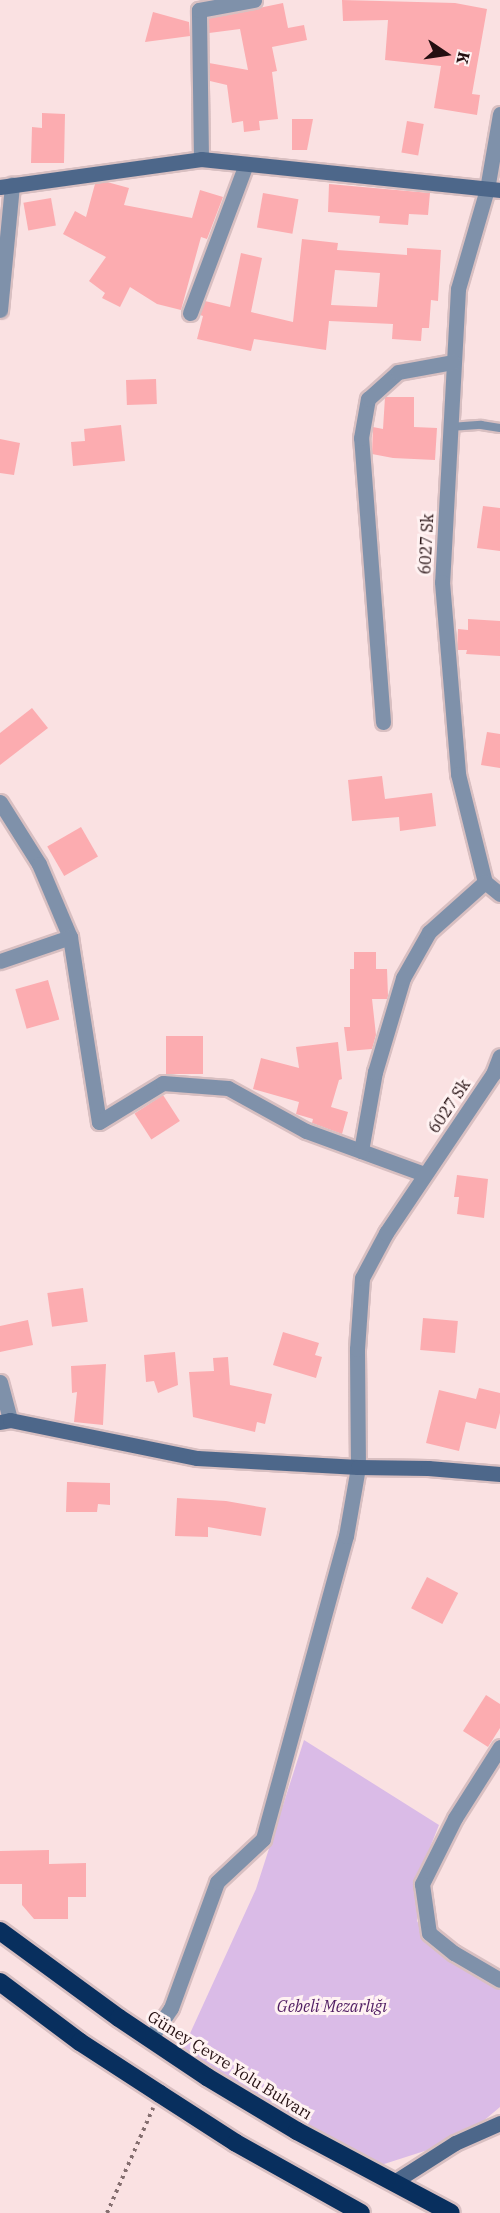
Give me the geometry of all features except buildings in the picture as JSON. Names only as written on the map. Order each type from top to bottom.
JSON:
[{"type":"highway","name":"Güney Çevre Yolu Bulvarı","points":[[0,1931],[150,2039],[207,2077],[297,2131],[451,2213]]},
{"type":"highway","points":[[0,1982],[80,2042],[236,2143],[361,2213]]},
{"type":"street","points":[[201,159],[199,10],[254,0]]},
{"type":"street","name":"6027 Sk","points":[[485,882],[458,774],[442,582],[458,289],[493,189],[500,114]]},
{"type":"street","points":[[0,310],[6,186],[201,159],[493,189]]},
{"type":"street","points":[[190,314],[246,164]]},
{"type":"street","points":[[383,722],[361,438],[364,419],[368,399],[398,372],[453,362]]},
{"type":"street","points":[[0,802],[39,864],[70,937],[99,1122],[163,1083],[228,1088],[306,1131],[424,1174]]},
{"type":"street","points":[[361,1151],[375,1072],[403,978],[429,932],[485,882],[500,894]]},
{"type":"street","points":[[0,961],[70,937]]},
{"type":"street","name":"6027 Sk","points":[[150,2039],[171,2008],[217,1882],[263,1839],[346,1536],[358,1467],[357,1349],[362,1278],[386,1233],[492,1074],[500,1056]]},
{"type":"street","points":[[0,1382],[5,1421],[197,1458],[358,1467],[428,1468],[500,1474]]},
{"type":"street","points":[[500,1748],[455,1818],[422,1884],[429,1933],[454,1953],[500,1980]]},
{"type":"street","points":[[394,2182],[454,2143],[500,2123]]},
{"type":"lane","points":[[450,427],[481,425],[500,428]]},
{"type":"path","points":[[107,2213],[160,2094]]},
{"type":"green space","name":"Gebeli Mezarlığı","points":[[304,1740],[439,1825],[421,1870],[417,1921],[428,1939],[500,1981],[500,2107],[462,2139],[381,2165],[327,2141],[182,2051],[256,1889]]}]
